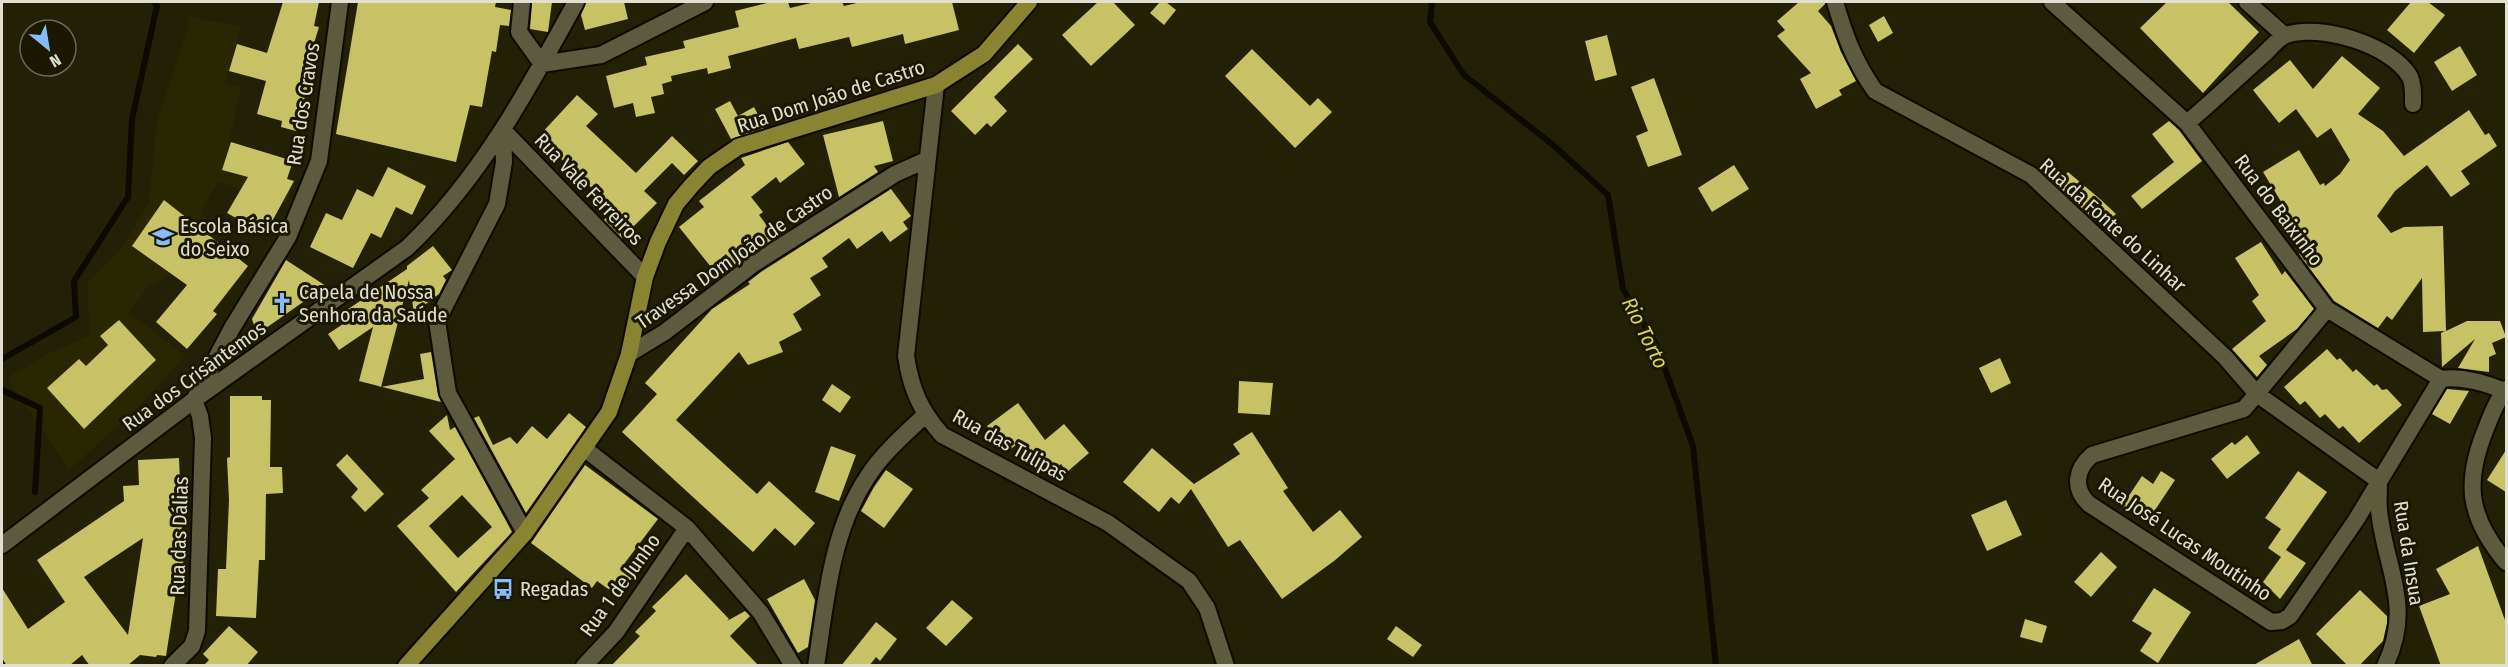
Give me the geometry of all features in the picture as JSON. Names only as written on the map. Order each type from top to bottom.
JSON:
[{"type":"main road","name":"Rua Dom João de Castro","points":[[406,666],[525,533],[609,412],[629,354],[645,277],[657,242],[676,204],[709,167],[738,147],[936,85],[984,54],[1025,3]]},
{"type":"street","name":"Rua dos Cravos","points":[[194,400],[232,328],[288,237],[319,161],[340,2]]},
{"type":"street","points":[[522,2],[519,32],[542,64],[601,55],[705,2]]},
{"type":"street","name":"Rua dos Crisântemos","points":[[2,545],[194,400],[407,248],[431,225],[503,130],[576,2]]},
{"type":"street","name":"Rua da Fonte do Linhar","points":[[1835,2],[1849,47],[1859,69],[1875,91],[2031,175],[2225,357],[2257,394],[2379,481]]},
{"type":"street","name":"Rua do Baixinho","points":[[2052,2],[2187,123],[2326,309],[2441,379],[2454,377],[2506,390]]},
{"type":"street","points":[[2247,2],[2284,35]]},
{"type":"street","points":[[2187,123],[2284,35],[2308,32],[2339,36],[2374,47],[2403,68],[2413,87],[2413,104]]},
{"type":"street","name":"Rua das Tulipas","points":[[936,85],[906,356],[911,384],[925,416],[942,435],[1108,524],[1189,581],[1207,608],[1226,666]]},
{"type":"street","points":[[503,130],[504,162],[497,204],[437,321],[448,393],[525,533]]},
{"type":"street","name":"Rua Vale Ferreiros","points":[[503,130],[645,277]]},
{"type":"street","name":"Travessa Dom João de Castro","points":[[629,354],[665,332],[755,263],[895,174],[926,160]]},
{"type":"street","points":[[2257,394],[2326,309]]},
{"type":"street","points":[[2379,481],[2441,379]]},
{"type":"street","points":[[2506,390],[2480,442],[2472,474],[2474,507],[2491,544],[2506,562]]},
{"type":"street","name":"Rua José Lucas Moutinho","points":[[2257,394],[2244,409],[2234,414],[2092,455],[2083,463],[2078,475],[2080,496],[2271,622],[2282,621],[2290,616],[2356,520],[2379,481]]},
{"type":"street","name":"Rua das Dálias","points":[[172,666],[192,646],[197,631],[203,438],[200,416],[194,400]]},
{"type":"street","points":[[816,666],[836,549],[849,510],[869,475],[899,440],[925,416]]},
{"type":"street","points":[[585,449],[687,528],[761,613],[793,666]]},
{"type":"street","name":"Rua da Insua","points":[[2379,481],[2379,511],[2398,597],[2395,646],[2385,666]]},
{"type":"street","name":"Rua 1 de Junho","points":[[584,666],[616,632],[687,528]]},
{"type":"shaded area","name":"Escola Básica do Seixo","points":[[188,16],[241,27],[225,83],[241,87],[223,169],[291,191],[287,203],[218,182],[201,211],[208,222],[173,273],[147,288],[129,313],[186,356],[133,412],[69,470],[7,378],[50,353],[89,336],[88,282],[119,251],[149,203],[157,120],[189,23]]},
{"type":"building","points":[[283,2],[319,2],[314,26],[319,27],[303,79],[309,81],[296,131],[281,127],[282,121],[257,114],[266,81],[229,71],[237,44],[267,53]]},
{"type":"building","points":[[358,2],[496,2],[495,7],[511,10],[509,26],[500,25],[496,52],[492,51],[482,107],[470,105],[456,162],[336,134]]},
{"type":"building","points":[[532,2],[552,2],[548,32],[530,29]]},
{"type":"building","points":[[586,2],[624,2],[628,19],[585,30],[581,15]]},
{"type":"building","points":[[771,2],[788,2],[790,8],[815,2],[842,2],[844,6],[861,2],[952,2],[959,30],[905,44],[903,34],[852,47],[849,37],[799,49],[796,38],[728,56],[731,68],[708,74],[707,68],[671,76],[672,81],[662,84],[664,94],[651,97],[655,113],[636,117],[633,103],[614,108],[606,76],[647,65],[645,57],[685,48],[683,41],[739,27],[735,11]]},
{"type":"building","points":[[1098,2],[1113,2],[1135,25],[1091,66],[1062,35]]},
{"type":"building","points":[[1160,2],[1166,2],[1176,10],[1164,25],[1150,13]]},
{"type":"building","points":[[1799,2],[1825,2],[1818,11],[1831,26],[1856,81],[1839,90],[1842,95],[1816,109],[1800,79],[1811,73],[1777,36],[1785,30],[1777,21]]},
{"type":"building","points":[[2167,2],[2228,2],[2259,32],[2203,93],[2140,28]]},
{"type":"building","points":[[2411,2],[2428,2],[2445,15],[2414,53],[2387,30]]},
{"type":"building","points":[[1884,16],[1893,33],[1878,42],[1869,25]]},
{"type":"building","points":[[1607,35],[1617,75],[1595,81],[1585,41]]},
{"type":"building","points":[[1018,44],[1033,59],[994,97],[1007,111],[991,127],[987,123],[975,135],[951,111]]},
{"type":"building","points":[[2460,46],[2477,75],[2452,91],[2434,62]]},
{"type":"building","points":[[1252,49],[1310,106],[1318,98],[1332,112],[1295,148],[1225,76]]},
{"type":"building","points":[[2342,56],[2380,88],[2358,114],[2383,131],[2404,156],[2469,110],[2485,135],[2489,133],[2497,146],[2461,171],[2470,184],[2451,197],[2427,165],[2395,191],[2377,216],[2391,233],[2404,227],[2443,226],[2446,331],[2467,321],[2500,321],[2506,337],[2492,343],[2496,354],[2489,357],[2489,372],[2458,368],[2475,339],[2442,367],[2441,333],[2445,331],[2423,332],[2422,278],[2392,320],[2387,316],[2378,328],[2334,301],[2299,254],[2307,244],[2263,172],[2299,150],[2320,185],[2324,183],[2325,186],[2340,174],[2350,160],[2331,128],[2317,138],[2296,109],[2279,123],[2253,90],[2290,60],[2313,89]]},
{"type":"building","points":[[1654,78],[1682,155],[1648,167],[1636,136],[1648,131],[1631,87]]},
{"type":"building","points":[[577,95],[598,114],[586,126],[636,173],[672,136],[698,161],[684,175],[672,163],[644,191],[657,203],[622,238],[604,220],[614,209],[538,137]]},
{"type":"building","points":[[730,101],[738,116],[754,107],[765,128],[731,139],[715,109]]},
{"type":"building","points":[[883,121],[893,161],[874,166],[878,172],[839,197],[823,135]]},
{"type":"building","points":[[2169,121],[2179,130],[2202,161],[2142,209],[2131,196],[2174,162],[2152,134]]},
{"type":"building","points":[[231,142],[293,161],[287,179],[294,181],[269,227],[255,221],[252,227],[227,213],[248,177],[222,170]]},
{"type":"building","points":[[788,142],[805,164],[780,183],[776,177],[751,197],[763,212],[759,215],[776,237],[735,265],[726,254],[711,267],[679,227],[704,207],[699,201],[745,165],[741,158]]},
{"type":"building","points":[[1734,165],[1749,189],[1712,212],[1698,188]]},
{"type":"building","points":[[388,167],[426,186],[412,215],[396,207],[381,238],[371,233],[353,268],[310,247],[326,213],[342,220],[357,189],[373,197]]},
{"type":"building","points":[[2068,172],[2116,214],[2101,226],[2056,184]]},
{"type":"building","points":[[891,189],[911,216],[903,222],[908,229],[890,242],[882,231],[857,249],[849,238],[822,258],[828,267],[810,278],[821,295],[793,314],[802,330],[779,342],[783,352],[748,365],[739,352],[676,420],[757,494],[769,481],[815,523],[795,546],[775,528],[753,552],[622,432],[657,394],[645,383],[712,309],[750,284],[748,282],[761,272]]},
{"type":"building","points":[[164,200],[248,266],[213,311],[217,314],[187,349],[156,322],[187,285],[132,246]]},
{"type":"building","points":[[2261,242],[2282,275],[2285,271],[2314,309],[2297,329],[2259,356],[2267,365],[2257,377],[2232,349],[2266,321],[2252,301],[2259,295],[2235,258]]},
{"type":"building","points":[[433,246],[452,270],[443,276],[446,280],[439,294],[414,313],[409,280],[381,387],[359,381],[373,327],[339,350],[328,334],[346,322],[341,314],[407,269],[407,266]]},
{"type":"building","name":"Capela de Nossa Senhora da Saúde","points":[[286,260],[326,286],[266,328],[259,328],[254,325],[252,319]]},
{"type":"building","points":[[119,320],[156,360],[84,429],[47,388],[79,359],[86,366],[108,345],[100,336]]},
{"type":"building","points":[[2327,349],[2337,360],[2340,358],[2353,372],[2356,369],[2374,386],[2377,384],[2382,390],[2387,389],[2402,405],[2359,443],[2343,426],[2339,429],[2325,414],[2320,418],[2305,401],[2300,405],[2284,387]]},
{"type":"building","points":[[431,352],[441,402],[382,387],[424,379],[420,354]]},
{"type":"building","points":[[2000,358],[2011,383],[1991,393],[1979,368]]},
{"type":"building","points":[[1239,381],[1273,383],[1270,415],[1238,413]]},
{"type":"building","points":[[832,384],[851,397],[840,413],[822,400]]},
{"type":"building","points":[[2447,389],[2469,391],[2450,424],[2432,414]]},
{"type":"building","points":[[230,396],[262,396],[262,400],[271,400],[270,467],[282,467],[283,493],[266,494],[265,560],[259,560],[256,618],[216,616],[218,569],[226,569]]},
{"type":"building","points":[[1018,403],[1045,440],[1064,424],[1089,453],[1067,472],[1061,464],[1049,474],[1021,441],[1007,452],[987,426]]},
{"type":"building","points":[[569,413],[586,427],[526,513],[474,418],[479,416],[493,445],[510,437],[517,444],[532,426],[547,439]]},
{"type":"building","points":[[447,415],[450,430],[455,427],[512,532],[456,592],[397,526],[429,498],[421,490],[455,459],[429,431]],"holes":[[[462,495],[492,527],[458,558],[429,526]]]},
{"type":"building","points":[[1252,432],[1288,488],[1283,491],[1313,532],[1340,510],[1362,537],[1334,561],[1282,599],[1240,540],[1228,547],[1191,489],[1179,504],[1171,497],[1159,512],[1123,482],[1152,448],[1194,484],[1240,454],[1233,444]]},
{"type":"building","points":[[2247,435],[2260,453],[2227,479],[2211,459],[2232,442],[2235,445]]},
{"type":"building","points":[[831,446],[856,455],[839,501],[815,492]]},
{"type":"building","points":[[2506,450],[2506,492],[2487,480]]},
{"type":"building","points":[[347,454],[384,494],[365,512],[351,497],[358,489],[336,465]]},
{"type":"building","points":[[179,458],[184,579],[178,579],[166,656],[140,655],[127,666],[90,666],[82,655],[69,666],[7,666],[2,658],[2,588],[28,629],[65,602],[37,560],[124,501],[123,486],[139,485],[138,460]],"holes":[[[143,538],[128,635],[84,577]]]},
{"type":"building","points":[[585,465],[658,519],[621,568],[633,577],[618,596],[597,581],[592,588],[531,543]]},
{"type":"building","points":[[886,470],[913,489],[884,528],[861,511]]},
{"type":"building","points":[[2161,471],[2175,480],[2147,522],[2122,506],[2142,476],[2153,484]]},
{"type":"building","points":[[2298,471],[2327,492],[2281,557],[2268,548],[2281,529],[2265,518]]},
{"type":"building","points":[[2006,500],[2022,535],[1987,551],[1971,515]]},
{"type":"building","points":[[2478,546],[2506,623],[2506,666],[2441,666],[2419,606],[2450,594],[2436,569]]},
{"type":"building","points":[[2286,550],[2306,563],[2280,599],[2263,582]]},
{"type":"building","points":[[2101,552],[2117,567],[2091,597],[2074,582]]},
{"type":"building","points":[[686,574],[729,619],[727,621],[745,611],[750,616],[730,636],[759,666],[611,666],[640,636],[635,632],[656,611],[652,607]]},
{"type":"building","points":[[804,579],[815,600],[808,647],[798,653],[767,599]]},
{"type":"building","points":[[2154,588],[2191,612],[2158,663],[2140,651],[2152,633],[2132,621]]},
{"type":"building","points":[[2360,590],[2387,616],[2387,623],[2383,641],[2359,666],[2348,666],[2316,634]]},
{"type":"building","points":[[952,600],[973,618],[946,646],[926,628]]},
{"type":"building","points":[[2025,619],[2047,626],[2042,643],[2020,637]]},
{"type":"building","points":[[876,622],[897,639],[880,661],[876,657],[869,666],[841,666]]},
{"type":"building","points":[[229,626],[258,652],[246,666],[203,666],[209,660],[203,654]]},
{"type":"building","points":[[1396,626],[1422,645],[1413,657],[1387,639]]},
{"type":"building","points":[[2299,639],[2313,666],[2252,666]]},
{"type":"waterway","points":[[2,359],[76,317],[74,281],[128,197],[132,119],[157,6],[154,2]]},
{"type":"waterway","name":"Rio Torto","points":[[1432,2],[1430,22],[1464,75],[1553,145],[1608,195],[1623,289],[1656,344],[1693,446],[1716,666]]},
{"type":"waterway","points":[[2,390],[40,408],[35,492]]},
{"type":"place","name":"Escola Básica do Seixo","points":[[163,237]]},
{"type":"place","name":"Capela de Nossa Senhora da Saúde","points":[[282,303]]},
{"type":"place","name":"Regadas","points":[[503,589]]}]
